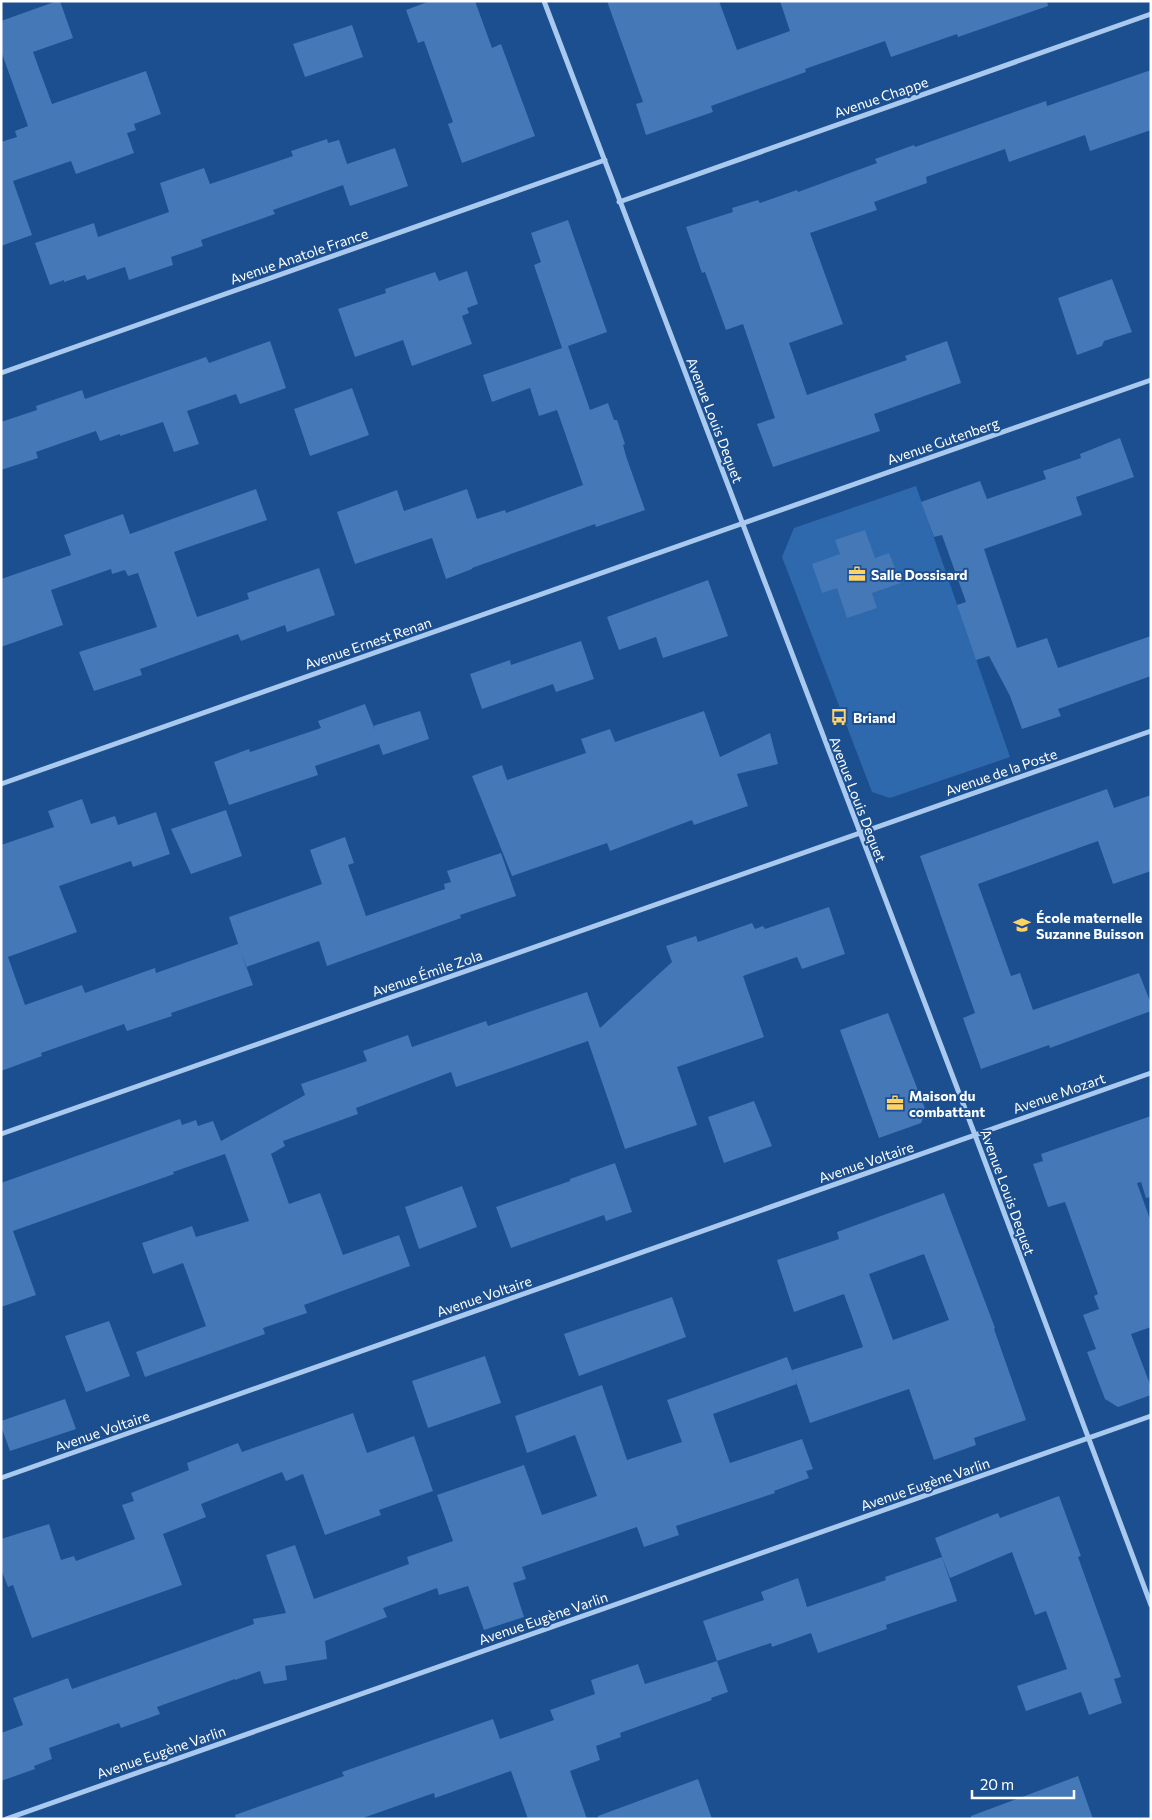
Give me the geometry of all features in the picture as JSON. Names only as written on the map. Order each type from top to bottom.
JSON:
[{"type":"street","name":"Avenue Louis Dequet","points":[[544,1],[975,1135],[1087,1439],[1151,1605]]},
{"type":"street","name":"Avenue Chappe","points":[[619,202],[1151,14]]},
{"type":"street","name":"Avenue Anatole France","points":[[1,374],[605,160]]},
{"type":"street","name":"Avenue Gutenberg","points":[[742,524],[1151,380]]},
{"type":"street","name":"Avenue Ernest Renan","points":[[1,784],[742,524]]},
{"type":"street","name":"Avenue de la Poste","points":[[860,834],[1151,731]]},
{"type":"street","name":"Avenue Émile Zola","points":[[1,1134],[860,834]]},
{"type":"street","name":"Avenue Mozart","points":[[975,1135],[1151,1073]]},
{"type":"street","name":"Avenue Voltaire","points":[[1,1478],[975,1135]]},
{"type":"street","name":"Avenue Eugène Varlin","points":[[6,1819],[1151,1416]]},
{"type":"shaded area","points":[[916,486],[1010,757],[890,798],[872,792],[782,557],[794,528]]},
{"type":"building","points":[[60,1],[73,38],[33,52],[52,104],[146,71],[161,114],[134,124],[136,130],[127,133],[134,153],[76,174],[71,161],[13,181],[32,235],[1,246],[1,142],[17,137],[15,131],[28,126],[1,51],[1,21]]},
{"type":"building","points":[[430,1],[475,1],[492,48],[501,44],[535,136],[462,163],[448,124],[453,122],[424,41],[418,43],[406,10]]},
{"type":"building","points":[[607,1],[719,1],[737,50],[790,31],[780,1],[1047,1],[1048,6],[958,37],[957,34],[891,57],[885,41],[805,69],[806,72],[711,106],[713,112],[646,135],[636,104],[643,102]]},
{"type":"building","points":[[352,25],[363,57],[305,77],[293,44]]},
{"type":"building","points":[[1151,70],[1151,130],[1090,151],[1085,135],[1009,162],[1005,149],[926,177],[927,183],[874,202],[877,210],[810,233],[843,324],[789,343],[807,395],[907,360],[905,356],[947,341],[961,383],[874,414],[880,431],[773,467],[757,424],[775,418],[743,324],[726,330],[705,272],[702,273],[686,227],[733,212],[732,208],[758,200],[760,203],[797,190],[798,192],[877,163],[875,159],[914,145],[915,147],[1046,101],[1047,106]]},
{"type":"building","points":[[327,139],[328,143],[339,140],[347,164],[395,148],[408,186],[350,206],[343,185],[273,210],[275,214],[201,240],[203,246],[171,257],[173,265],[129,280],[125,267],[87,280],[85,275],[50,285],[35,243],[94,223],[98,237],[169,212],[160,183],[204,168],[210,184],[293,156],[291,151]]},
{"type":"building","points":[[568,220],[607,332],[568,346],[590,410],[608,403],[614,420],[617,420],[625,444],[623,445],[626,456],[645,510],[596,527],[595,524],[446,579],[432,538],[355,564],[337,512],[397,490],[404,511],[467,489],[477,519],[505,510],[506,513],[583,485],[557,410],[539,416],[530,388],[492,402],[483,375],[562,348],[534,265],[541,262],[531,233]]},
{"type":"building","points":[[467,271],[478,304],[467,308],[469,313],[462,316],[472,344],[412,366],[403,340],[355,357],[338,309],[386,293],[385,289],[435,272],[439,281]]},
{"type":"building","points":[[1112,279],[1132,332],[1104,341],[1102,346],[1077,355],[1058,298]]},
{"type":"building","points":[[270,341],[286,388],[240,404],[236,394],[187,411],[199,444],[174,452],[163,422],[100,441],[96,431],[36,452],[38,458],[1,470],[1,422],[37,410],[36,406],[82,390],[85,399],[206,357],[209,363]]},
{"type":"building","points":[[352,388],[369,435],[310,456],[294,409]]},
{"type":"building","points":[[1120,438],[1134,477],[1076,497],[1082,515],[984,549],[1017,648],[1047,638],[1058,668],[1151,636],[1151,676],[1058,709],[1061,716],[1022,729],[1010,696],[989,656],[976,660],[957,605],[966,602],[942,535],[934,537],[921,502],[980,481],[987,499],[1046,479],[1043,471],[1081,458],[1080,454]]},
{"type":"building","points":[[256,489],[267,520],[174,552],[197,617],[249,599],[247,593],[319,568],[335,615],[287,632],[285,625],[241,641],[238,634],[140,669],[142,675],[94,691],[79,652],[157,627],[138,573],[128,576],[125,570],[112,574],[111,569],[51,590],[63,625],[1,647],[1,579],[71,555],[64,535],[123,514],[130,534]]},
{"type":"building","name":"Salle Dossisard","points":[[865,530],[875,558],[889,553],[901,583],[872,593],[877,608],[847,618],[837,588],[822,593],[812,564],[840,554],[835,540]]},
{"type":"building","points":[[708,580],[728,636],[663,658],[656,637],[619,650],[607,617]]},
{"type":"building","points":[[581,641],[594,679],[556,692],[553,684],[482,709],[470,674],[510,660],[511,665]]},
{"type":"building","points":[[365,704],[373,726],[420,711],[429,739],[383,755],[379,744],[315,766],[318,775],[229,805],[214,762],[249,749],[250,752],[321,728],[318,721]]},
{"type":"building","points":[[704,711],[720,757],[770,733],[778,764],[737,774],[748,806],[694,825],[692,820],[610,851],[607,843],[512,876],[472,776],[502,765],[507,780],[586,753],[581,739],[610,729],[615,742]]},
{"type":"building","points":[[1107,789],[1114,808],[1151,795],[1151,871],[1113,884],[1098,841],[978,884],[1011,976],[1020,973],[1033,1010],[1139,973],[1151,1004],[1151,1011],[1050,1048],[1049,1045],[981,1069],[963,1018],[975,1013],[920,856]]},
{"type":"building","points":[[82,799],[91,824],[115,816],[118,825],[156,812],[170,854],[133,867],[131,861],[59,886],[77,932],[8,957],[25,1005],[82,985],[85,993],[155,968],[156,973],[238,944],[253,985],[171,1013],[172,1016],[127,1031],[124,1024],[41,1053],[42,1056],[1,1071],[1,845],[54,827],[48,811]]},
{"type":"building","points":[[226,810],[242,856],[191,874],[171,829]]},
{"type":"building","points":[[345,837],[354,863],[348,865],[366,916],[445,889],[444,884],[451,882],[447,871],[501,853],[516,896],[460,915],[461,918],[327,966],[319,941],[246,967],[229,917],[322,884],[310,850]]},
{"type":"building","points":[[829,907],[845,954],[802,969],[797,957],[743,976],[764,1037],[677,1067],[697,1125],[625,1149],[588,1041],[456,1087],[451,1072],[356,1108],[358,1114],[283,1141],[285,1146],[271,1154],[289,1204],[320,1193],[343,1255],[399,1235],[410,1266],[304,1305],[307,1313],[263,1328],[265,1334],[145,1377],[136,1352],[206,1326],[183,1263],[153,1274],[142,1243],[192,1226],[196,1237],[249,1221],[225,1154],[13,1231],[36,1295],[1,1307],[1,1183],[180,1119],[182,1125],[196,1120],[198,1126],[213,1121],[221,1141],[305,1095],[301,1084],[367,1061],[363,1051],[408,1035],[412,1047],[486,1021],[488,1026],[587,992],[600,1028],[672,962],[666,946],[696,936],[698,942],[752,923],[755,929],[763,926],[765,929]]},
{"type":"building","points":[[888,1013],[926,1111],[921,1123],[879,1138],[840,1030]]},
{"type":"building","points":[[754,1101],[772,1146],[724,1163],[708,1117]]},
{"type":"building","points":[[1151,1116],[1151,1197],[1146,1198],[1141,1182],[1137,1183],[1151,1222],[1151,1327],[1131,1334],[1151,1387],[1151,1395],[1118,1407],[1105,1399],[1087,1352],[1096,1349],[1083,1315],[1099,1309],[1094,1296],[1098,1294],[1065,1202],[1048,1207],[1033,1164],[1043,1161],[1041,1154]]},
{"type":"building","points":[[615,1163],[632,1212],[606,1221],[604,1215],[511,1248],[496,1207]]},
{"type":"building","points":[[462,1186],[477,1227],[419,1249],[405,1207]]},
{"type":"building","points":[[944,1193],[995,1328],[1026,1420],[974,1438],[976,1445],[934,1460],[909,1389],[810,1423],[792,1370],[863,1347],[844,1294],[794,1312],[777,1260],[839,1239],[837,1232]],"holes":[[[924,1254],[949,1320],[893,1340],[869,1274]]]},
{"type":"building","points":[[672,1297],[686,1337],[579,1376],[564,1334]]},
{"type":"building","points":[[109,1321],[130,1376],[86,1392],[65,1336]]},
{"type":"building","points":[[485,1356],[501,1403],[428,1428],[412,1381]]},
{"type":"building","points":[[787,1357],[797,1384],[713,1414],[730,1463],[802,1439],[813,1469],[806,1471],[809,1478],[774,1491],[775,1493],[676,1526],[679,1535],[644,1547],[637,1527],[522,1567],[526,1579],[513,1583],[524,1617],[484,1630],[468,1586],[439,1595],[437,1588],[383,1608],[387,1617],[325,1641],[327,1659],[285,1666],[287,1680],[264,1684],[260,1671],[235,1679],[157,1707],[160,1714],[121,1728],[119,1723],[49,1748],[52,1759],[34,1766],[35,1769],[1,1781],[1,1733],[23,1725],[13,1698],[68,1678],[72,1689],[254,1624],[253,1619],[286,1613],[266,1555],[295,1545],[314,1599],[409,1564],[407,1557],[453,1541],[437,1495],[524,1465],[542,1515],[597,1496],[575,1435],[527,1453],[515,1416],[602,1385],[627,1460],[682,1442],[667,1400]]},
{"type":"building","points":[[65,1399],[76,1429],[10,1451],[1,1421]]},
{"type":"building","points":[[353,1413],[367,1453],[414,1436],[433,1491],[379,1510],[381,1515],[325,1535],[303,1474],[286,1481],[282,1472],[201,1504],[206,1517],[163,1534],[182,1585],[32,1638],[13,1585],[8,1587],[1,1569],[1,1539],[49,1524],[61,1560],[74,1556],[76,1561],[135,1539],[122,1505],[134,1501],[131,1493],[189,1470],[187,1463],[238,1443],[242,1452]]},
{"type":"building","points":[[1059,1496],[1081,1556],[1078,1557],[1121,1677],[1114,1679],[1122,1703],[1089,1715],[1081,1692],[1026,1711],[1017,1686],[1067,1669],[1046,1611],[1035,1615],[1012,1552],[950,1578],[935,1538],[998,1513],[1000,1518]]},
{"type":"building","points":[[942,1557],[957,1601],[886,1625],[887,1629],[818,1653],[811,1633],[772,1647],[771,1643],[717,1661],[703,1621],[764,1600],[761,1592],[798,1578],[807,1607],[886,1580],[885,1577]]},
{"type":"building","points":[[717,1661],[728,1692],[711,1698],[712,1700],[620,1733],[621,1737],[596,1746],[600,1760],[570,1771],[587,1819],[528,1819],[511,1771],[435,1798],[434,1793],[360,1819],[236,1819],[235,1815],[344,1776],[342,1772],[493,1719],[500,1739],[554,1720],[550,1710],[595,1694],[591,1680],[638,1664],[645,1684]]},
{"type":"building","points":[[1078,1776],[1093,1819],[971,1819],[971,1816]]},
{"type":"building","points":[[698,1779],[712,1819],[598,1819],[598,1816]]},
{"type":"place","name":"Salle Dossisard","points":[[857,574]]},
{"type":"place","name":"Briand","points":[[839,717]]},
{"type":"place","name":"École maternelle Suzanne Buisson","points":[[1022,925]]},
{"type":"place","name":"Maison du combattant","points":[[895,1103]]}]
